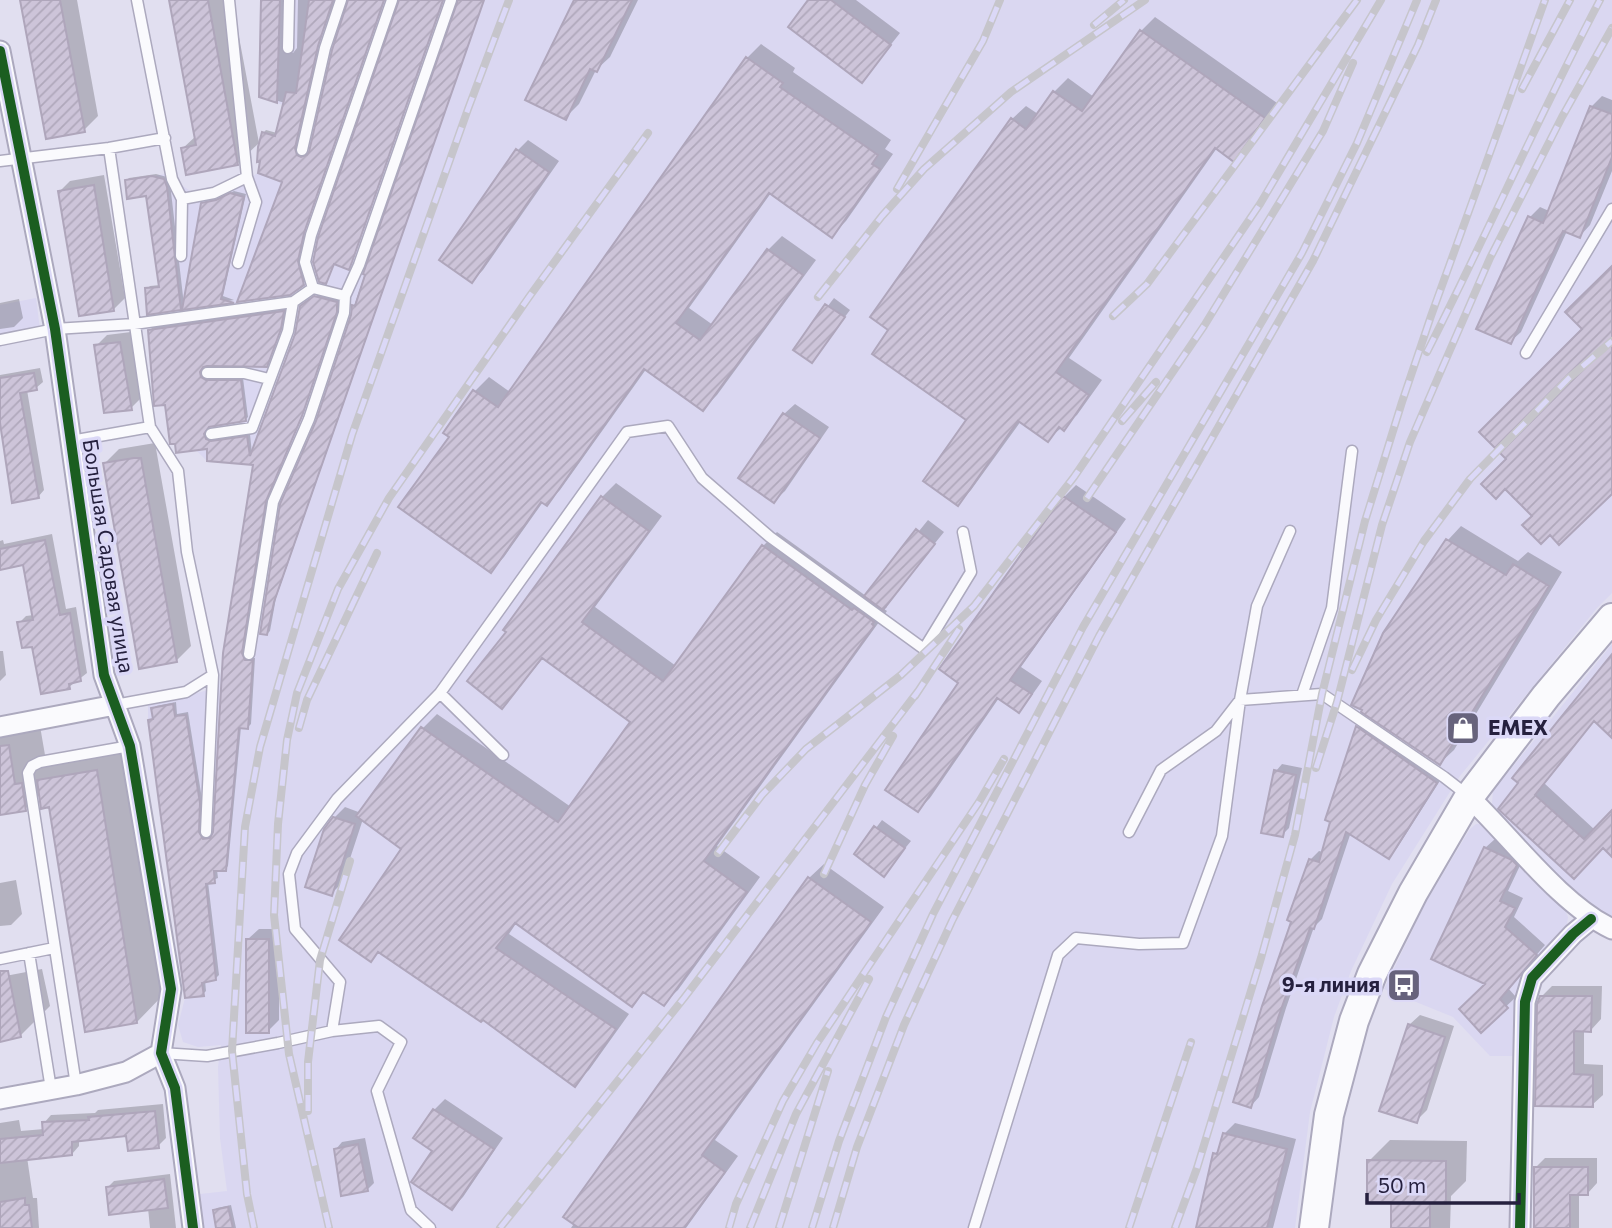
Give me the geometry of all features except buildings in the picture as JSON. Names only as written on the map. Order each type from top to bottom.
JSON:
[{"type":"main road","points":[[1314,1228],[1329,1115],[1354,1021],[1372,974],[1413,893],[1469,797],[1546,696],[1612,618]]},
{"type":"street","name":"Большая Садовая улица","points":[[0,51],[55,329],[104,675],[130,746],[171,989],[161,1053]]},
{"type":"street","points":[[0,727],[115,705]]},
{"type":"street","points":[[1469,797],[1567,898],[1591,919],[1612,929]]},
{"type":"street","points":[[1520,1228],[1525,1002],[1532,978],[1573,934],[1591,919]]},
{"type":"street","points":[[0,1099],[76,1085],[126,1072],[161,1053],[175,1088],[194,1228]]},
{"type":"lane","points":[[137,0],[172,179],[182,199],[181,257]]},
{"type":"lane","points":[[229,0],[247,177],[256,202],[238,263]]},
{"type":"lane","points":[[288,48],[289,0]]},
{"type":"lane","points":[[302,150],[325,48],[341,0]]},
{"type":"lane","points":[[313,288],[304,262],[310,235],[392,0]]},
{"type":"lane","points":[[249,654],[273,502],[309,419],[344,313],[345,296],[359,265],[451,0]]},
{"type":"lane","points":[[0,161],[165,138]]},
{"type":"lane","points":[[108,148],[150,427],[178,471],[187,552],[213,675],[206,832]]},
{"type":"lane","points":[[182,199],[214,194],[247,177]]},
{"type":"lane","points":[[1526,352],[1612,209]]},
{"type":"lane","points":[[0,340],[55,329],[134,324],[293,302],[313,288],[345,296]]},
{"type":"lane","points":[[211,434],[252,428],[288,331],[293,302]]},
{"type":"lane","points":[[207,373],[244,373],[269,379]]},
{"type":"lane","points":[[332,1031],[340,982],[295,929],[289,874],[297,853],[337,799],[440,693],[627,432],[668,426],[702,478],[712,487],[770,537],[924,649],[971,572],[963,532]]},
{"type":"lane","points":[[71,441],[150,427]]},
{"type":"lane","points":[[1302,695],[1332,608],[1352,451]]},
{"type":"lane","points":[[975,1228],[1058,955],[1076,938],[1139,944],[1183,943],[1222,836],[1240,700],[1257,606],[1290,531]]},
{"type":"lane","points":[[115,705],[186,692],[213,675]]},
{"type":"lane","points":[[440,693],[503,755]]},
{"type":"lane","points":[[1129,832],[1161,770],[1216,730],[1240,700],[1322,694],[1469,797]]},
{"type":"lane","points":[[76,1085],[28,774],[32,766],[40,762],[130,746]]},
{"type":"lane","points":[[0,959],[54,948]]},
{"type":"lane","points":[[29,953],[51,1089]]},
{"type":"lane","points":[[161,1053],[207,1056],[278,1044],[332,1031],[379,1026],[401,1042],[377,1091],[411,1210],[430,1228]]},
{"type":"shaded area","points":[[261,0],[1612,0],[1612,593],[1460,776],[1392,884],[1351,971],[1334,1017],[1310,1112],[1295,1228],[202,1228],[200,1194],[227,1191],[220,1138],[218,1067],[221,1045],[198,1047],[183,1042],[178,1025],[185,998],[148,704],[219,686],[253,465],[207,461],[196,450],[176,453],[175,444],[170,444],[155,330],[147,308],[145,288],[159,287],[146,196],[127,199],[125,180],[166,174],[203,200],[258,173],[261,153],[257,152],[262,132],[275,135],[283,105],[259,97]]},
{"type":"shaded area","points":[[36,298],[41,337],[0,344],[0,305]]},
{"type":"shaded area","points":[[1612,644],[1612,917],[1596,910],[1571,889],[1495,813],[1492,804],[1493,791]]},
{"type":"shaded area","points":[[1476,824],[1488,825],[1563,905],[1568,917],[1566,931],[1516,1003],[1514,1056],[1490,1056],[1453,1017],[1384,989],[1426,902],[1470,829]]},
{"type":"railway","points":[[254,1228],[247,1194],[232,1051],[245,827],[260,747],[352,435],[509,0]]},
{"type":"railway","points":[[897,189],[983,41],[1000,0]]},
{"type":"railway","points":[[1094,25],[1124,0]]},
{"type":"railway","points":[[818,297],[882,216],[924,169],[1011,92],[1145,0]]},
{"type":"railway","points":[[1113,316],[1147,284],[1357,0]]},
{"type":"railway","points":[[718,853],[762,795],[806,749],[901,675],[974,606],[1074,477],[1260,204],[1381,0]]},
{"type":"railway","points":[[812,1228],[839,1141],[886,1017],[933,914],[1083,627],[1302,253],[1357,143],[1417,0]]},
{"type":"railway","points":[[833,1228],[857,1147],[904,1025],[952,921],[1099,636],[1313,261],[1418,45],[1436,0]]},
{"type":"railway","points":[[1175,1228],[1197,1168],[1261,958],[1295,835],[1322,694],[1365,521],[1431,316],[1545,0]]},
{"type":"railway","points":[[1522,89],[1570,0]]},
{"type":"railway","points":[[1427,352],[1600,0]]},
{"type":"railway","points":[[1316,768],[1337,702],[1382,525],[1410,442],[1490,258],[1562,117],[1612,28]]},
{"type":"railway","points":[[1087,498],[1204,326],[1323,131],[1353,63]]},
{"type":"railway","points":[[329,1228],[289,1054],[274,915],[278,824],[287,740],[297,693],[338,589],[389,498],[529,297],[648,133]]},
{"type":"railway","points":[[1352,670],[1376,620],[1424,541],[1470,479],[1569,378],[1612,341]]},
{"type":"railway","points":[[1122,421],[1156,382]]},
{"type":"railway","points":[[299,728],[307,700],[377,553]]},
{"type":"railway","points":[[915,696],[959,629]]},
{"type":"railway","points":[[500,1228],[684,998],[919,690]]},
{"type":"railway","points":[[824,874],[865,785],[893,736]]},
{"type":"railway","points":[[729,1228],[736,1204],[783,1101],[817,1043],[979,802],[1004,759]]},
{"type":"railway","points":[[308,1111],[308,1062],[320,960],[350,861]]},
{"type":"railway","points":[[750,1228],[796,1114],[869,979]]},
{"type":"railway","points":[[1129,1228],[1191,1042]]},
{"type":"railway","points":[[779,1228],[828,1071]]},
{"type":"cycle path","points":[[0,51],[55,329],[104,675],[130,746],[171,989],[161,1053],[175,1088],[193,1228]]},
{"type":"cycle path","points":[[1520,1228],[1525,1002],[1532,978],[1573,934],[1591,919]]},
{"type":"place","name":"EMEX","points":[[1463,728]]},
{"type":"place","name":"9-я линия","points":[[1404,985]]}]
